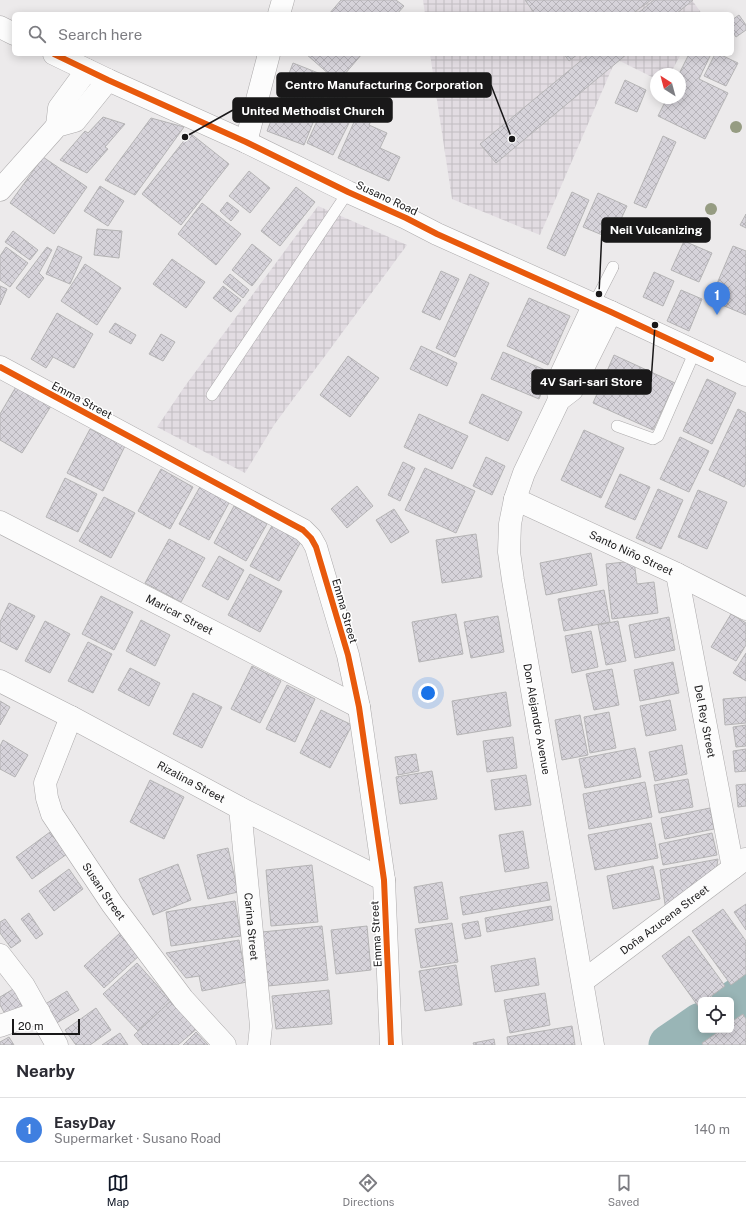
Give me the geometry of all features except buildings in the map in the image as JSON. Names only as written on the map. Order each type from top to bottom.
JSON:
[{"type":"street","points":[[279,12],[282,0]]},
{"type":"street","points":[[0,27],[12,33]]},
{"type":"street","name":"Susano Road","points":[[58,56],[246,142],[437,234],[603,308],[746,375]]},
{"type":"street","points":[[246,142],[268,56]]},
{"type":"street","points":[[57,126],[59,108],[87,70]]},
{"type":"street","points":[[0,190],[57,126],[75,121],[108,80]]},
{"type":"street","name":"Don Alejandro Avenue","points":[[593,1045],[509,552],[510,524],[515,499],[524,473],[559,400],[557,383],[603,308]]},
{"type":"street","name":"Emma Street","points":[[0,367],[303,530],[311,538],[316,547],[348,655],[359,707],[384,880],[391,1045]]},
{"type":"street","name":"Santo Niño Street","points":[[515,499],[677,574],[746,609]]},
{"type":"street","name":"Maricar Street","points":[[0,522],[359,707]]},
{"type":"street","name":"Del Rey Street","points":[[677,574],[739,863]]},
{"type":"street","name":"Rizalina Street","points":[[0,681],[71,717],[240,808],[384,880]]},
{"type":"street","name":"Susan Street","points":[[71,717],[45,782],[47,798],[52,814],[112,904],[183,999],[225,1045]]},
{"type":"street","name":"Carina Street","points":[[240,808],[261,1026],[258,1045]]},
{"type":"street","name":"Doña Azucena Street","points":[[583,981],[739,863]]},
{"type":"street","points":[[0,954],[24,986],[57,1045]]},
{"type":"street","points":[[0,1026],[39,1012]]},
{"type":"lane","points":[[212,395],[348,192]]},
{"type":"lane","points":[[603,308],[613,267]]},
{"type":"lane","points":[[617,426],[653,439],[658,436],[695,351]]},
{"type":"shaded area","points":[[423,0],[692,0],[701,12],[425,12]]},
{"type":"shaded area","points":[[430,56],[680,56],[673,68],[650,68],[650,76],[616,59],[540,235],[452,199]]},
{"type":"shaded area","points":[[318,206],[407,245],[274,425],[245,473],[157,427],[185,386]]},
{"type":"waterway","points":[[734,1001],[746,993]]},
{"type":"waterway","points":[[669,1045],[698,1025]]},
{"type":"cycle path","points":[[58,56],[246,142],[437,234],[611,312],[711,359]]},
{"type":"cycle path","points":[[0,367],[303,530],[311,538],[316,547],[348,655],[359,707],[384,880],[391,1045]]},
{"type":"place","name":"United Methodist Church","points":[[185,137]]},
{"type":"place","name":"Centro Manufacturing Corporation","points":[[512,139]]},
{"type":"place","name":"Neil Vulcanizing","points":[[599,294]]},
{"type":"place","name":"EasyDay","points":[[717,315]]},
{"type":"place","name":"4V Sari-sari Store","points":[[655,325]]}]
